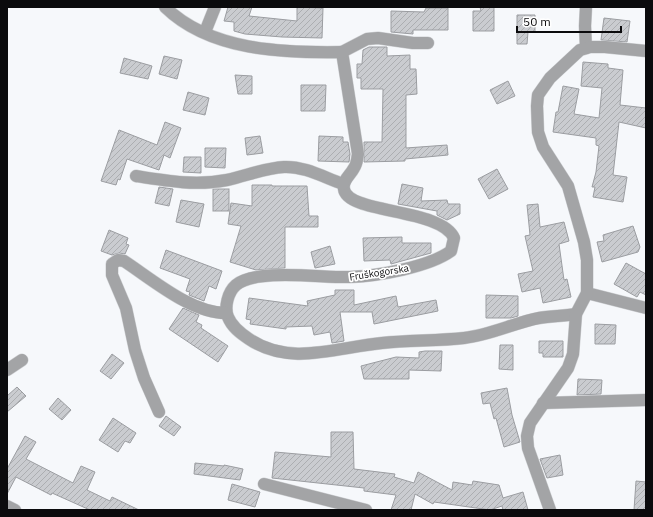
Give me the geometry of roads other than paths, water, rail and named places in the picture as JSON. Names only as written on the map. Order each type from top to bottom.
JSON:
[{"type":"street","points":[[165,7],[182,21],[205,32],[232,42],[281,51],[342,52],[367,39],[378,38],[407,43],[428,43]]},
{"type":"street","points":[[205,32],[215,7]]},
{"type":"street","points":[[586,7],[586,48]]},
{"type":"street","points":[[550,510],[528,448],[527,436],[530,423],[560,381],[568,368],[573,354],[576,314],[587,293],[587,260],[584,242],[568,186],[543,147],[538,132],[536,118],[538,95],[542,88],[580,50],[586,48],[605,47],[646,51]]},
{"type":"street","points":[[136,176],[184,183],[201,183],[227,180],[285,167],[298,168],[344,184],[356,164],[358,154],[342,52]]},
{"type":"street","name":"Fruškogorska","points":[[226,312],[229,294],[235,286],[243,280],[258,277],[278,276],[351,277],[376,274],[425,264],[452,251],[454,238],[448,229],[407,214],[355,202],[347,197],[344,191],[344,184]]},
{"type":"street","points":[[158,412],[144,378],[135,350],[126,308],[112,275],[112,264],[118,260],[124,261],[194,306],[216,313],[226,312],[230,322],[238,332],[254,342],[272,350],[295,354],[316,354],[381,343],[464,338],[538,318],[576,314]]},
{"type":"street","points":[[587,293],[646,308]]},
{"type":"street","points":[[7,370],[22,360]]},
{"type":"street","points":[[543,403],[646,400]]},
{"type":"street","points":[[264,484],[366,510]]},
{"type":"street","points":[[7,506],[15,510]]}]
